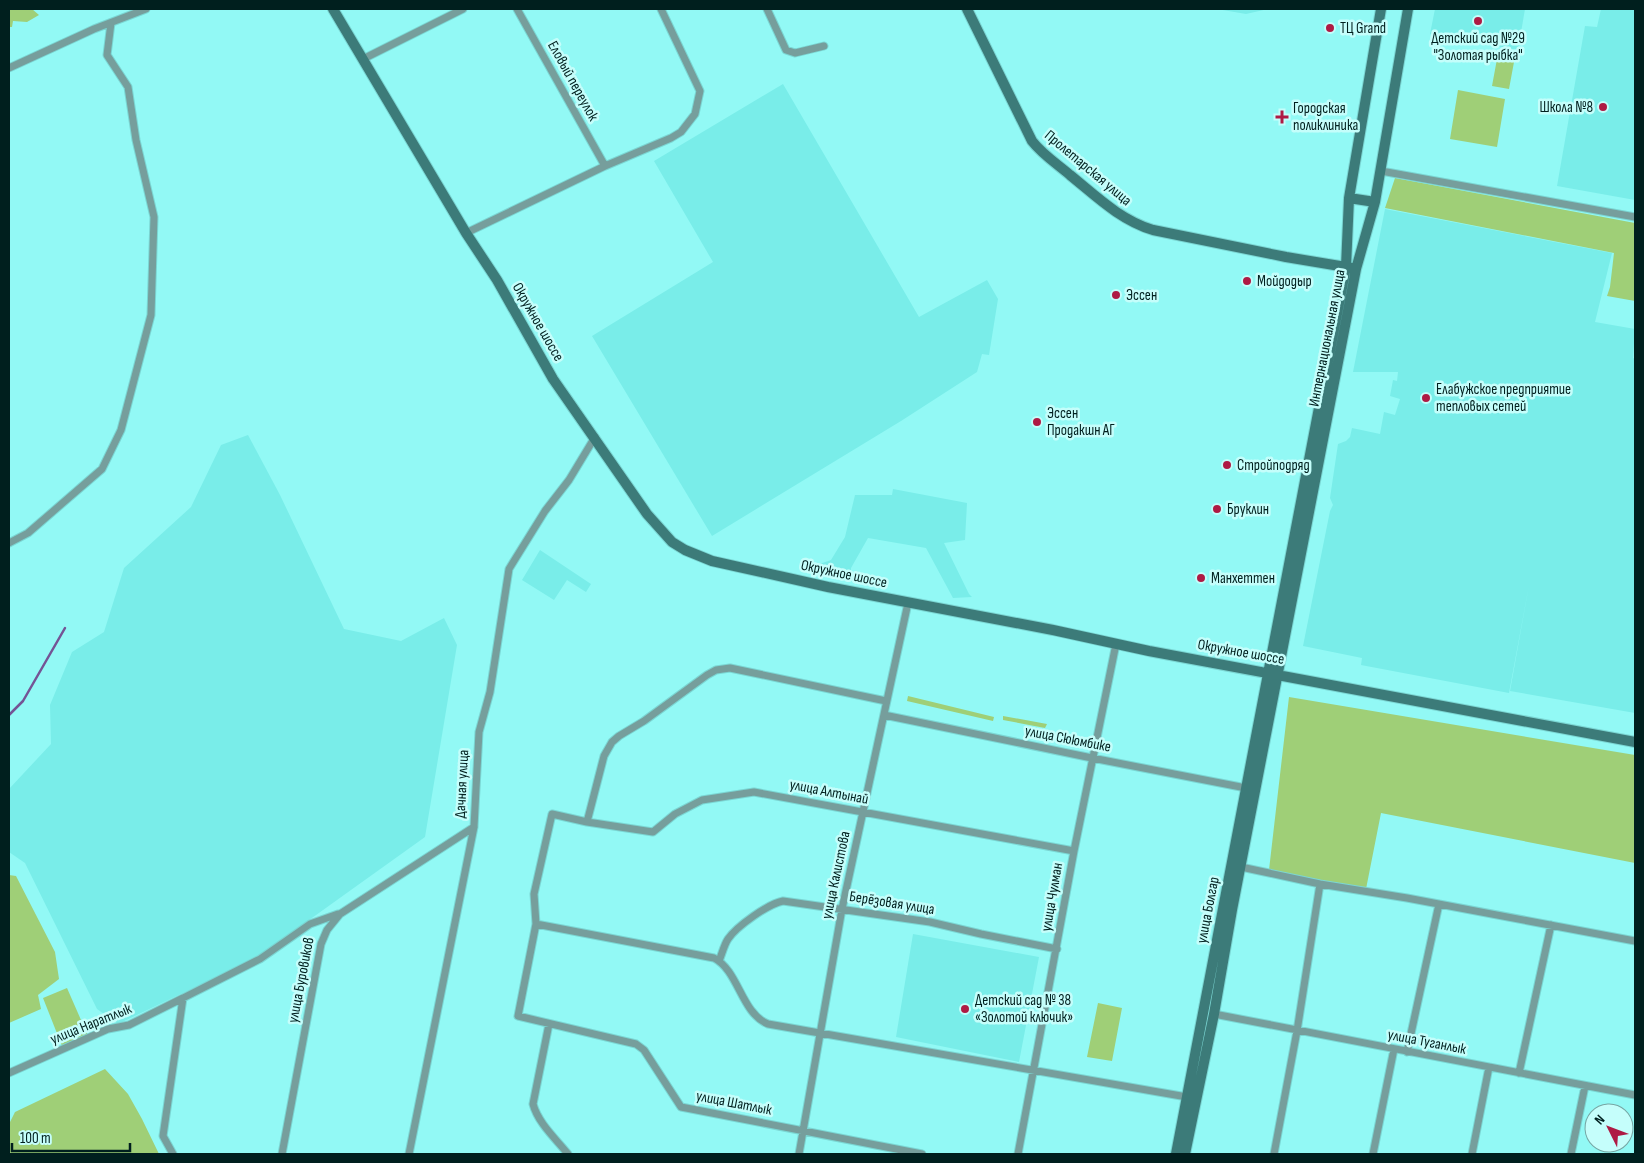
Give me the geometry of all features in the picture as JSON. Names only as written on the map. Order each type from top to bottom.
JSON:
[{"type":"street","points":[[9,68],[146,9]]},
{"type":"street","name":"Окружное шоссе","points":[[333,9],[466,233],[497,280],[553,380],[595,437],[647,514],[672,542],[685,550],[736,567],[908,603],[1635,742]]},
{"type":"street","points":[[362,59],[463,9]]},
{"type":"street","name":"Еловый переулок","points":[[517,9],[605,166]]},
{"type":"street","points":[[466,233],[605,166],[681,132],[694,114],[698,105],[700,91],[661,9]]},
{"type":"street","points":[[767,9],[786,50],[794,53],[824,46]]},
{"type":"street","name":"Пролетарская улица","points":[[967,9],[1018,113],[1037,147],[1121,215],[1153,230],[1351,268]]},
{"type":"street","name":"Интернациональная улица","points":[[1351,268],[1349,198],[1382,9]]},
{"type":"street","name":"Интернациональная улица","points":[[1273,673],[1351,268],[1375,202],[1408,9]]},
{"type":"street","points":[[9,543],[28,533],[102,469],[121,430],[151,315],[154,216],[136,140],[128,87],[107,55],[110,23]]},
{"type":"street","points":[[1380,171],[1635,216]]},
{"type":"street","points":[[1349,198],[1375,202]]},
{"type":"street","name":"Дачная улица","points":[[409,1154],[474,828],[479,732],[490,692],[509,569],[545,510],[568,480],[595,437]]},
{"type":"street","name":"улица Калистова","points":[[799,1154],[842,909],[908,603]]},
{"type":"street","name":"улица Чулман","points":[[1018,1154],[1074,851],[1116,644]]},
{"type":"street","points":[[587,822],[604,756],[612,742],[706,675],[716,670],[730,668],[886,701]]},
{"type":"street","name":"улица Болгар","points":[[1176,1154],[1246,788],[1273,673]]},
{"type":"street","name":"улица Болгар","points":[[1185,1154],[1214,1014],[1273,673]]},
{"type":"street","name":"улица Сююмбике","points":[[884,715],[1246,788]]},
{"type":"street","name":"улица Алтынай","points":[[536,924],[534,894],[552,814],[587,822],[653,832],[675,814],[702,800],[754,792],[1074,851]]},
{"type":"street","name":"улица Буровиков","points":[[282,1154],[321,944],[327,930],[340,914],[474,828]]},
{"type":"street","points":[[1240,867],[1320,884],[1635,941]]},
{"type":"street","points":[[1274,1154],[1297,1031],[1320,884]]},
{"type":"street","name":"Берёзовая улица","points":[[719,961],[726,943],[734,932],[777,902],[787,901],[930,922],[1057,949]]},
{"type":"street","points":[[1407,1052],[1438,904]]},
{"type":"street","name":"улица Наратлык","points":[[9,1074],[108,1029],[129,1025],[260,958],[310,924],[340,914]]},
{"type":"street","points":[[536,924],[714,958],[723,964],[757,1018],[768,1024],[1187,1097]]},
{"type":"street","name":"улица Шатлык","points":[[536,924],[518,1016],[625,1040],[640,1046],[681,1107],[922,1154]]},
{"type":"street","points":[[1519,1073],[1551,925]]},
{"type":"street","points":[[173,1154],[163,1136],[183,998]]},
{"type":"street","name":"улица Туганлык","points":[[1214,1014],[1635,1095]]},
{"type":"street","points":[[550,1024],[533,1104],[535,1112],[568,1154]]},
{"type":"street","points":[[1373,1154],[1394,1049]]},
{"type":"street","points":[[1472,1154],[1489,1067]]},
{"type":"street","points":[[1571,1154],[1585,1086]]},
{"type":"shaded area","points":[[1217,9],[1268,9],[1246,14]]},
{"type":"shaded area","name":"Детский сад №29 \"Золотая рыбка\"","points":[[1435,9],[1525,9],[1518,50],[1430,34]]},
{"type":"shaded area","name":"Школа №8","points":[[1601,9],[1635,9],[1635,200],[1557,186],[1585,26],[1597,27]]},
{"type":"shaded area","points":[[783,84],[919,317],[987,280],[998,299],[989,355],[982,354],[977,372],[901,421],[712,536],[592,336],[713,262],[654,161]]},
{"type":"shaded area","points":[[1385,209],[1612,253],[1595,322],[1635,329],[1633,358],[1635,359],[1635,713],[1510,691],[1529,585],[1509,693],[1361,665],[1362,658],[1303,646],[1330,511],[1333,505],[1330,498],[1338,444],[1350,437],[1352,428],[1380,434],[1384,412],[1395,415],[1400,399],[1390,396],[1393,380],[1397,381],[1398,372],[1353,372]]},
{"type":"shaded area","points":[[248,435],[280,495],[344,629],[401,641],[444,618],[457,645],[425,837],[256,958],[118,1024],[97,1009],[25,863],[9,852],[9,789],[51,744],[50,705],[72,652],[104,632],[124,568],[191,507],[221,445]]},
{"type":"shaded area","points":[[893,489],[967,503],[965,540],[944,543],[972,597],[953,598],[926,548],[868,538],[851,568],[851,578],[808,568],[831,560],[845,537],[855,495],[892,495]]},
{"type":"shaded area","points":[[540,550],[591,584],[586,592],[567,580],[554,600],[522,580]]},
{"type":"shaded area","name":"Детский сад № 38 «Золотой ключик»","points":[[913,934],[1039,957],[1019,1062],[896,1037]]},
{"type":"green space","points":[[9,9],[32,9],[39,15],[27,22],[13,21],[12,27],[9,27]]},
{"type":"green space","points":[[1497,59],[1514,62],[1509,89],[1492,86]]},
{"type":"green space","points":[[1458,90],[1505,99],[1497,147],[1450,139]]},
{"type":"green space","points":[[1395,178],[1635,223],[1635,301],[1607,296],[1610,287],[1614,253],[1385,208]]},
{"type":"green space","points":[[908,696],[994,717],[993,721],[907,701]]},
{"type":"green space","points":[[1289,697],[1635,755],[1635,863],[1381,813],[1366,889],[1269,870]]},
{"type":"green space","points":[[1003,716],[1047,724],[1045,728],[1003,720]]},
{"type":"green space","points":[[9,875],[16,876],[55,952],[59,979],[38,995],[41,1009],[9,1023]]},
{"type":"green space","points":[[67,988],[88,1036],[62,1046],[43,998]]},
{"type":"green space","points":[[1098,1003],[1122,1008],[1112,1061],[1087,1057]]},
{"type":"green space","points":[[105,1069],[128,1094],[159,1154],[9,1154],[9,1124],[15,1112]]},
{"type":"waterway","points":[[9,715],[23,701],[65,628]]},
{"type":"place","name":"Детский сад №29 \"Золотая рыбка\"","points":[[1478,21]]},
{"type":"place","name":"ТЦ Grand","points":[[1330,28]]},
{"type":"place","name":"Школа №8","points":[[1603,107]]},
{"type":"place","name":"Городская поликлиника","points":[[1282,117]]},
{"type":"place","name":"Мойдодыр","points":[[1247,281]]},
{"type":"place","name":"Эссен","points":[[1116,295]]},
{"type":"place","name":"Елабужское предприятие тепловых сетей","points":[[1426,398]]},
{"type":"place","name":"Эссен Продакшн АГ","points":[[1037,422]]},
{"type":"place","name":"Стройподряд","points":[[1227,465]]},
{"type":"place","name":"Бруклин","points":[[1217,509]]},
{"type":"place","name":"Манхеттен","points":[[1201,578]]},
{"type":"place","name":"Детский сад № 38 «Золотой ключик»","points":[[965,1009]]}]
